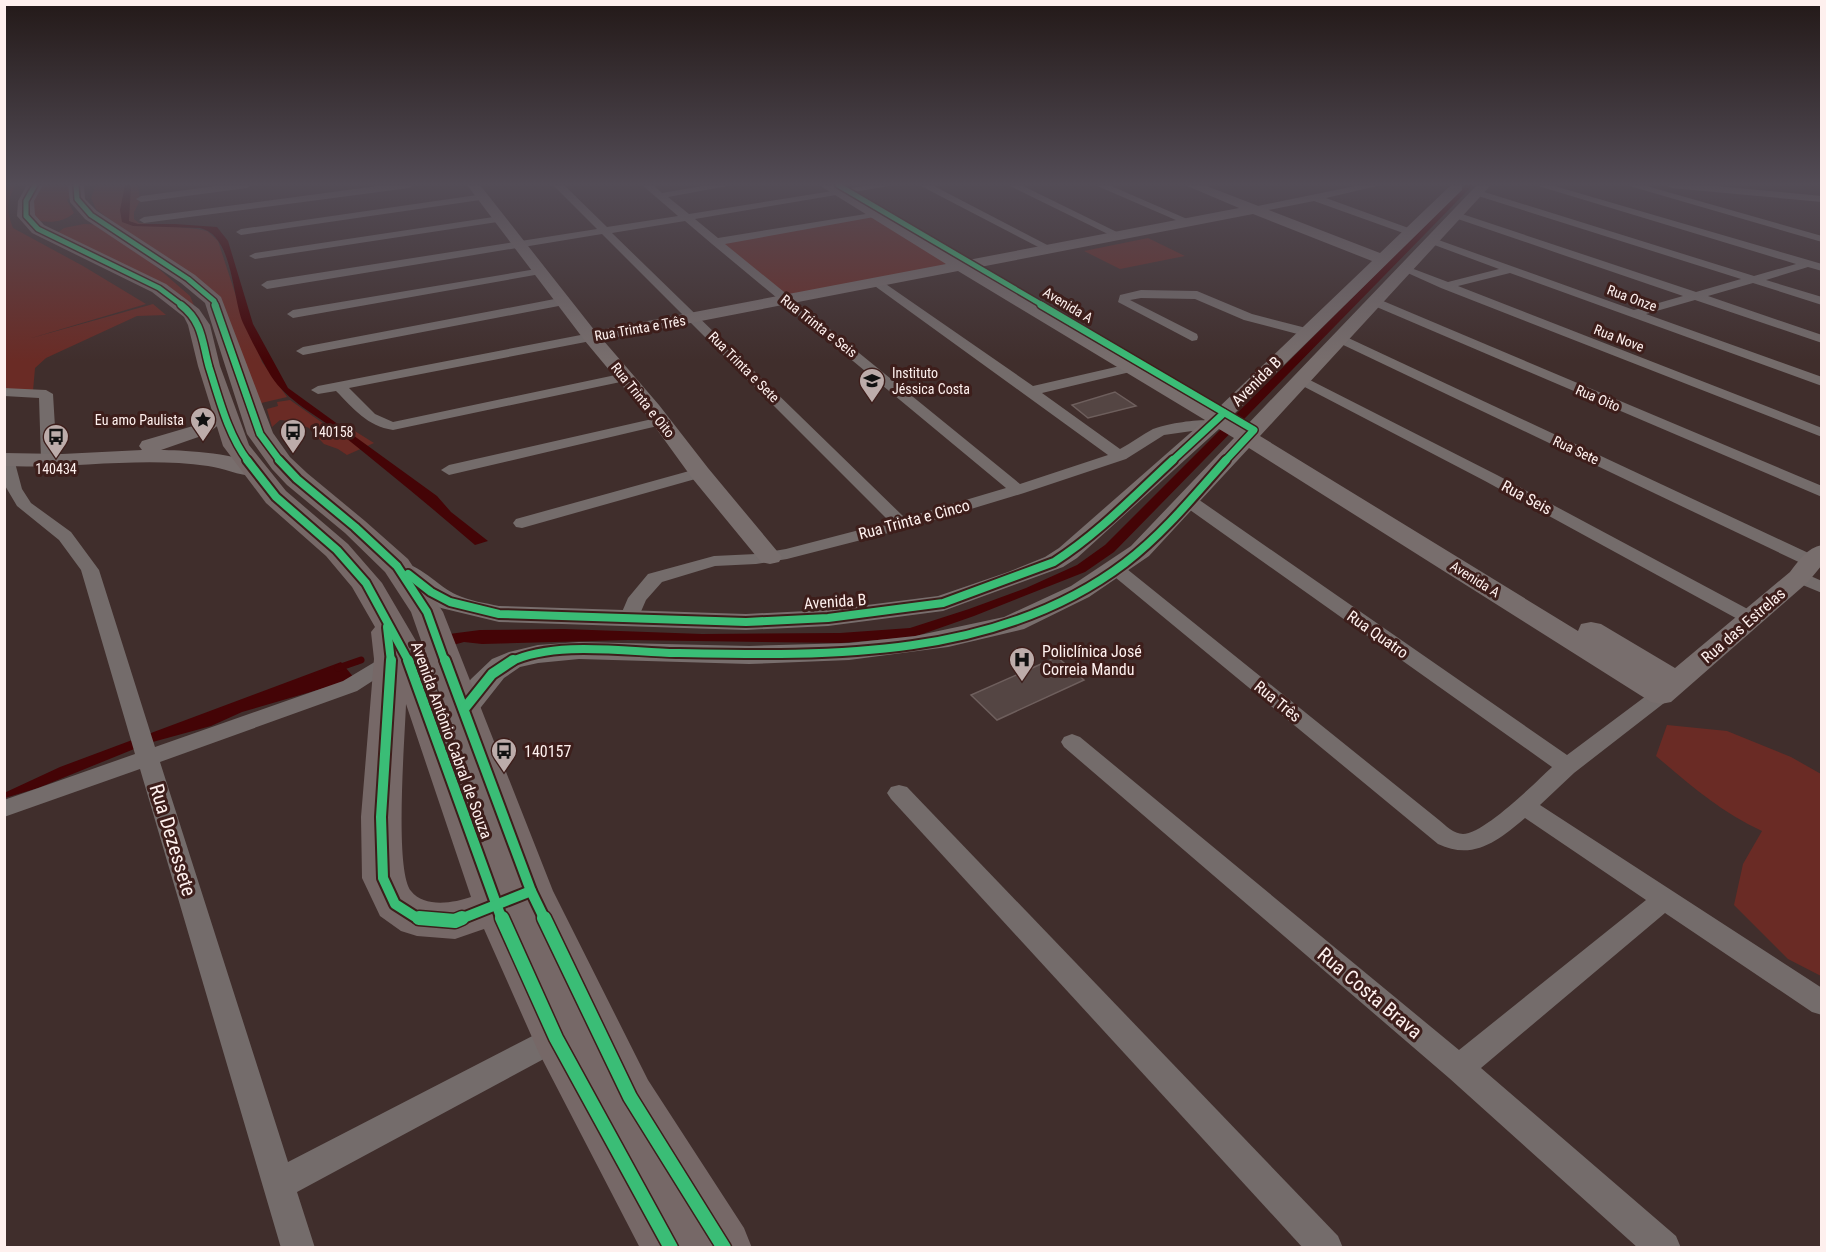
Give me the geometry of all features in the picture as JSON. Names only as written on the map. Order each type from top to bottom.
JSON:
[{"type":"highway","points":[[103,243],[192,313],[199,325],[236,446],[276,497],[337,550],[366,583],[386,620],[399,656],[381,818],[383,878],[395,904],[417,918],[455,921],[514,898]]},
{"type":"highway","name":"Avenida Antônio Cabral de Souza","points":[[135,243],[188,279],[213,301],[260,434],[281,463],[297,479],[355,526],[397,566],[435,628],[464,709],[514,898],[556,1038],[671,1248]]},
{"type":"highway","name":"Avenida Antônio Cabral de Souza","points":[[399,656],[514,898],[630,1097],[724,1248]]},
{"type":"main road","name":"Avenida A","points":[[928,243],[966,264]]},
{"type":"main road","name":"Avenida A","points":[[931,243],[1220,418],[1249,432],[1669,688]]},
{"type":"main road","name":"Rua Trinta e Três","points":[[591,337],[1080,243]]},
{"type":"main road","points":[[1340,243],[1381,259]]},
{"type":"main road","name":"Avenida B","points":[[397,566],[431,592],[450,602],[499,614],[746,622],[828,618],[903,610],[971,595],[1053,562],[1068,553],[1220,418],[1398,243]]},
{"type":"main road","name":"Avenida B","points":[[464,709],[478,689],[501,665],[518,658],[542,653],[754,655],[886,649],[963,636],[1012,624],[1050,608],[1096,584],[1140,551],[1189,501],[1249,432],[1342,339],[1431,243]]},
{"type":"main road","name":"Rua Trinta e Oito","points":[[519,244],[700,473],[771,557]]},
{"type":"main road","points":[[108,458],[200,430],[225,412]]},
{"type":"main road","points":[[5,459],[49,460],[184,455],[231,462],[254,470]]},
{"type":"main road","name":"Rua das Estrelas","points":[[1669,688],[1750,618],[1813,570]]},
{"type":"street","points":[[255,256],[338,243]]},
{"type":"street","points":[[267,285],[523,243]]},
{"type":"street","name":"Rua Trinta e Sete","points":[[616,243],[696,318],[902,524]]},
{"type":"street","name":"Rua Trinta e Seis","points":[[718,243],[1018,490]]},
{"type":"street","points":[[1039,243],[1050,249]]},
{"type":"street","name":"Rua Onze","points":[[1440,243],[1821,382]]},
{"type":"street","points":[[1540,243],[1821,339]]},
{"type":"street","points":[[1643,243],[1821,301]]},
{"type":"street","points":[[1738,243],[1821,268]]},
{"type":"street","points":[[1633,314],[1808,264]]},
{"type":"street","points":[[1445,286],[1511,269]]},
{"type":"street","name":"Rua Nove","points":[[1407,270],[1821,434]]},
{"type":"street","points":[[292,314],[542,271]]},
{"type":"street","points":[[876,282],[1120,456]]},
{"type":"street","points":[[1192,337],[1124,302],[1124,298],[1141,294],[1197,295],[1248,317],[1305,332]]},
{"type":"street","points":[[303,351],[565,302]]},
{"type":"street","name":"Rua Oito","points":[[1376,302],[1821,492]]},
{"type":"street","name":"Rua Trinta e Três","points":[[318,390],[591,337]]},
{"type":"street","name":"Rua Sete","points":[[1342,339],[1813,570]]},
{"type":"street","points":[[1032,392],[1137,366]]},
{"type":"street","points":[[339,386],[378,423],[402,425],[625,377]]},
{"type":"street","name":"Rua Seis","points":[[1302,380],[1491,478],[1750,618]]},
{"type":"street","points":[[4,392],[46,394],[49,460]]},
{"type":"street","name":"Rua Trinta e Cinco","points":[[629,619],[637,598],[655,578],[714,561],[771,557],[902,524],[1018,490],[1120,456],[1159,432],[1220,418]]},
{"type":"street","points":[[449,470],[661,421]]},
{"type":"street","name":"Rua Dezessete","points":[[5,459],[14,489],[25,506],[65,536],[90,570],[298,1248]]},
{"type":"street","points":[[522,523],[700,473]]},
{"type":"street","name":"Rua Quatro","points":[[1189,501],[1567,766]]},
{"type":"street","name":"Rua Três","points":[[1116,569],[1441,834],[1464,843],[1478,839],[1524,806]]},
{"type":"street","points":[[4,809],[144,746],[350,687],[399,656]]},
{"type":"street","points":[[1669,688],[1567,766],[1524,806],[1821,1003]]},
{"type":"street","name":"Rua Costa Brava","points":[[1072,742],[1459,1068],[1664,1248]]},
{"type":"street","points":[[899,793],[1326,1248]]},
{"type":"street","points":[[1459,1068],[1663,900]]},
{"type":"street","points":[[279,1184],[556,1038]]},
{"type":"shaded area","points":[[4,243],[41,243],[146,304],[28,339],[153,304],[166,315],[137,316],[46,358],[35,368],[33,391],[5,390]]},
{"type":"shaded area","points":[[76,243],[129,243],[190,296],[195,308]]},
{"type":"shaded area","points":[[142,243],[219,243],[236,296],[262,362],[287,397],[257,404],[218,301]]},
{"type":"shaded area","points":[[220,243],[229,243],[253,324],[288,388],[437,496],[451,512],[488,541],[475,545],[341,434],[285,393],[271,376],[243,323],[225,254]]},
{"type":"shaded area","points":[[719,243],[925,243],[961,265],[788,300]]},
{"type":"shaded area","points":[[1121,243],[1159,243],[1185,256],[1120,269],[1084,251]]},
{"type":"shaded area","points":[[1407,243],[1416,243],[1114,552],[1085,572],[914,637],[841,643],[628,640],[482,644],[464,642],[453,645],[449,634],[480,630],[564,629],[702,634],[840,633],[910,628],[1026,588],[1077,565],[1105,545]]},
{"type":"shaded area","points":[[290,400],[324,424],[345,425],[374,443],[347,455],[324,444],[309,428],[291,421],[280,420],[272,427],[267,409],[278,406],[277,402]]},
{"type":"shaded area","points":[[341,662],[355,679],[242,712],[211,726],[149,743],[38,788],[5,798],[4,793],[60,767]]},
{"type":"shaded area","points":[[1667,725],[1727,731],[1791,757],[1821,774],[1821,976],[1788,959],[1734,905],[1743,864],[1762,831],[1720,807],[1656,756]]},
{"type":"building","points":[[1115,392],[1136,406],[1088,418],[1072,405]]},
{"type":"building","name":"Policlínica José Correia Mandu","points":[[1057,657],[1084,680],[997,720],[971,695]]},
{"type":"waterway","points":[[338,668],[361,660],[357,662]]},
{"type":"cycle path","points":[[68,243],[159,288],[192,313],[199,325],[209,366],[236,446],[276,497],[337,550],[366,583],[406,653],[496,906],[556,1038],[671,1248]]},
{"type":"cycle path","points":[[134,243],[188,279],[214,301],[260,434],[281,463],[297,479],[355,527],[397,566],[427,612],[531,891],[630,1097],[724,1248]]},
{"type":"cycle path","points":[[464,709],[486,680],[499,668],[530,654],[588,650],[735,654],[842,652],[913,645],[1014,623],[1047,610],[1080,593],[1139,552],[1169,523],[1254,430],[937,243]]},
{"type":"cycle path","points":[[408,574],[431,592],[450,602],[499,614],[746,622],[828,618],[943,603],[1017,577],[1054,562],[1068,553],[1130,500],[1224,413]]},
{"type":"cycle path","points":[[387,627],[391,659],[381,817],[383,878],[395,904],[417,918],[455,921],[531,891]]},
{"type":"place","name":"Instituto Jéssica Costa","points":[[872,404]]},
{"type":"place","name":"Eu amo Paulista","points":[[203,443]]},
{"type":"place","name":"140158","points":[[293,455]]},
{"type":"place","name":"140434","points":[[56,460]]},
{"type":"place","name":"Policlínica José Correia Mandu","points":[[1022,683]]},
{"type":"place","name":"140157","points":[[504,774]]}]
